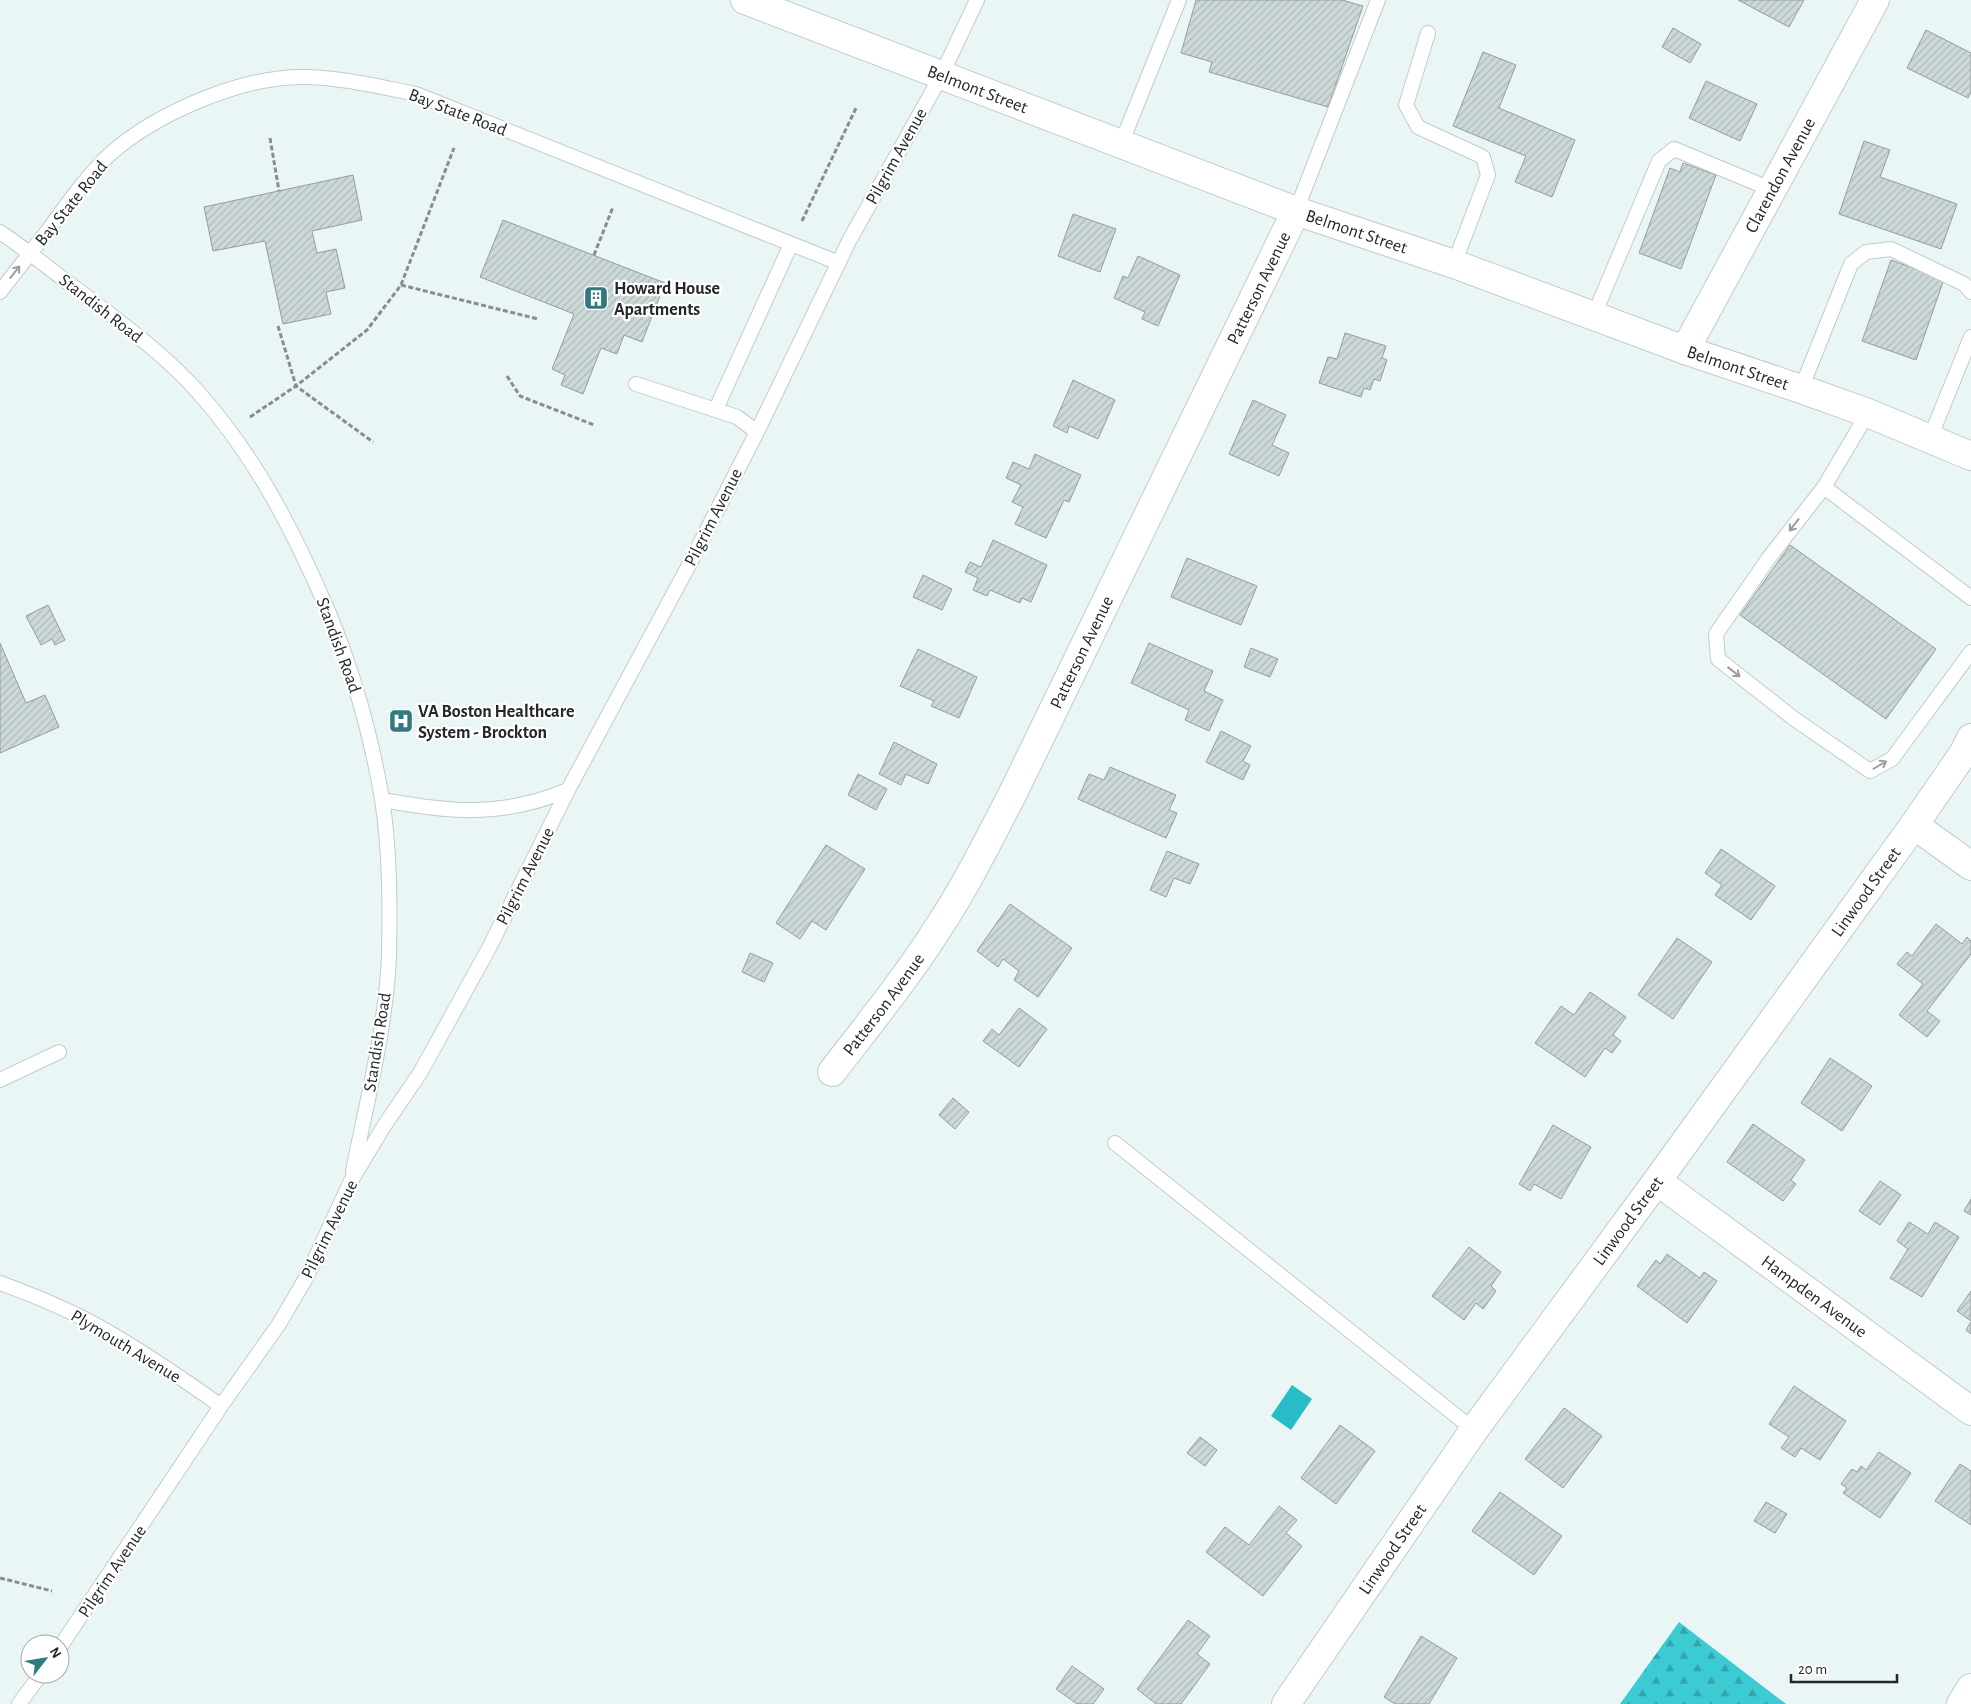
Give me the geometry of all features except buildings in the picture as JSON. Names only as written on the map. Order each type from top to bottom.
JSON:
[{"type":"street","name":"Clarendon Avenue","points":[[1685,350],[1875,0]]},
{"type":"street","name":"Belmont Street","points":[[754,2],[941,76],[1296,211],[1454,264],[1685,350],[1868,413],[1971,456]]},
{"type":"street","name":"Patterson Avenue","points":[[832,1072],[941,925],[978,862],[1296,211]]},
{"type":"street","name":"Linwood Street","points":[[1286,1704],[1474,1430],[1968,751]]},
{"type":"street","points":[[1914,825],[1971,866]]},
{"type":"street","name":"Hampden Avenue","points":[[1657,1181],[1971,1411]]},
{"type":"street","points":[[1961,1704],[1971,1688]]},
{"type":"lane","name":"Pilgrim Avenue","points":[[69,1634],[221,1406],[279,1324],[306,1278],[351,1181],[384,1126],[420,1073],[489,948],[568,790],[689,565],[757,432],[838,263],[941,76],[977,0]]},
{"type":"lane","points":[[1121,144],[1179,0]]},
{"type":"lane","points":[[1296,211],[1378,0]]},
{"type":"lane","points":[[1428,33],[1406,105],[1418,127],[1483,157],[1488,175],[1454,264]]},
{"type":"lane","name":"Bay State Road","points":[[0,292],[90,176],[110,155],[144,130],[198,101],[222,92],[268,80],[306,77],[342,79],[416,94],[838,263]]},
{"type":"lane","points":[[1594,315],[1658,161],[1674,148],[1773,190]]},
{"type":"lane","name":"Standish Road","points":[[0,232],[122,323],[176,370],[220,418],[255,466],[290,527],[336,630],[362,710],[382,800],[388,870],[389,958],[382,1026],[351,1181]]},
{"type":"lane","points":[[716,409],[791,244]]},
{"type":"lane","points":[[1801,389],[1852,264],[1866,252],[1890,249],[1964,284],[1971,292]]},
{"type":"lane","points":[[1930,438],[1971,337]]},
{"type":"lane","points":[[636,384],[736,416],[757,432]]},
{"type":"lane","points":[[1868,413],[1824,487],[1768,559],[1716,634],[1718,659],[1793,718],[1870,771],[1892,759],[1971,652]]},
{"type":"lane","points":[[1824,487],[1971,598]]},
{"type":"lane","points":[[382,800],[432,808],[486,811],[542,801],[568,790]]},
{"type":"lane","points":[[0,1080],[59,1052]]},
{"type":"lane","points":[[1115,1143],[1474,1430]]},
{"type":"lane","name":"Plymouth Avenue","points":[[0,1283],[39,1298],[105,1330],[162,1365],[221,1406]]},
{"type":"lane","points":[[19,1704],[34,1684]]},
{"type":"path","points":[[791,244],[857,106]]},
{"type":"path","points":[[270,138],[279,191]]},
{"type":"path","points":[[244,421],[296,386],[367,330],[401,285],[454,148]]},
{"type":"path","points":[[594,256],[613,207]]},
{"type":"path","points":[[401,285],[538,319]]},
{"type":"path","points":[[278,326],[296,386],[373,442]]},
{"type":"path","points":[[507,376],[520,396],[594,425]]},
{"type":"path","points":[[0,1578],[52,1591]]},
{"type":"green space","points":[[1679,1622],[1786,1704],[1620,1704]]},
{"type":"shaded area","points":[[1292,1385],[1312,1399],[1291,1430],[1271,1416]]},
{"type":"place","name":"Howard House Apartments","points":[[596,298]]},
{"type":"place","name":"VA Boston Healthcare System - Brockton","points":[[401,721]]}]
